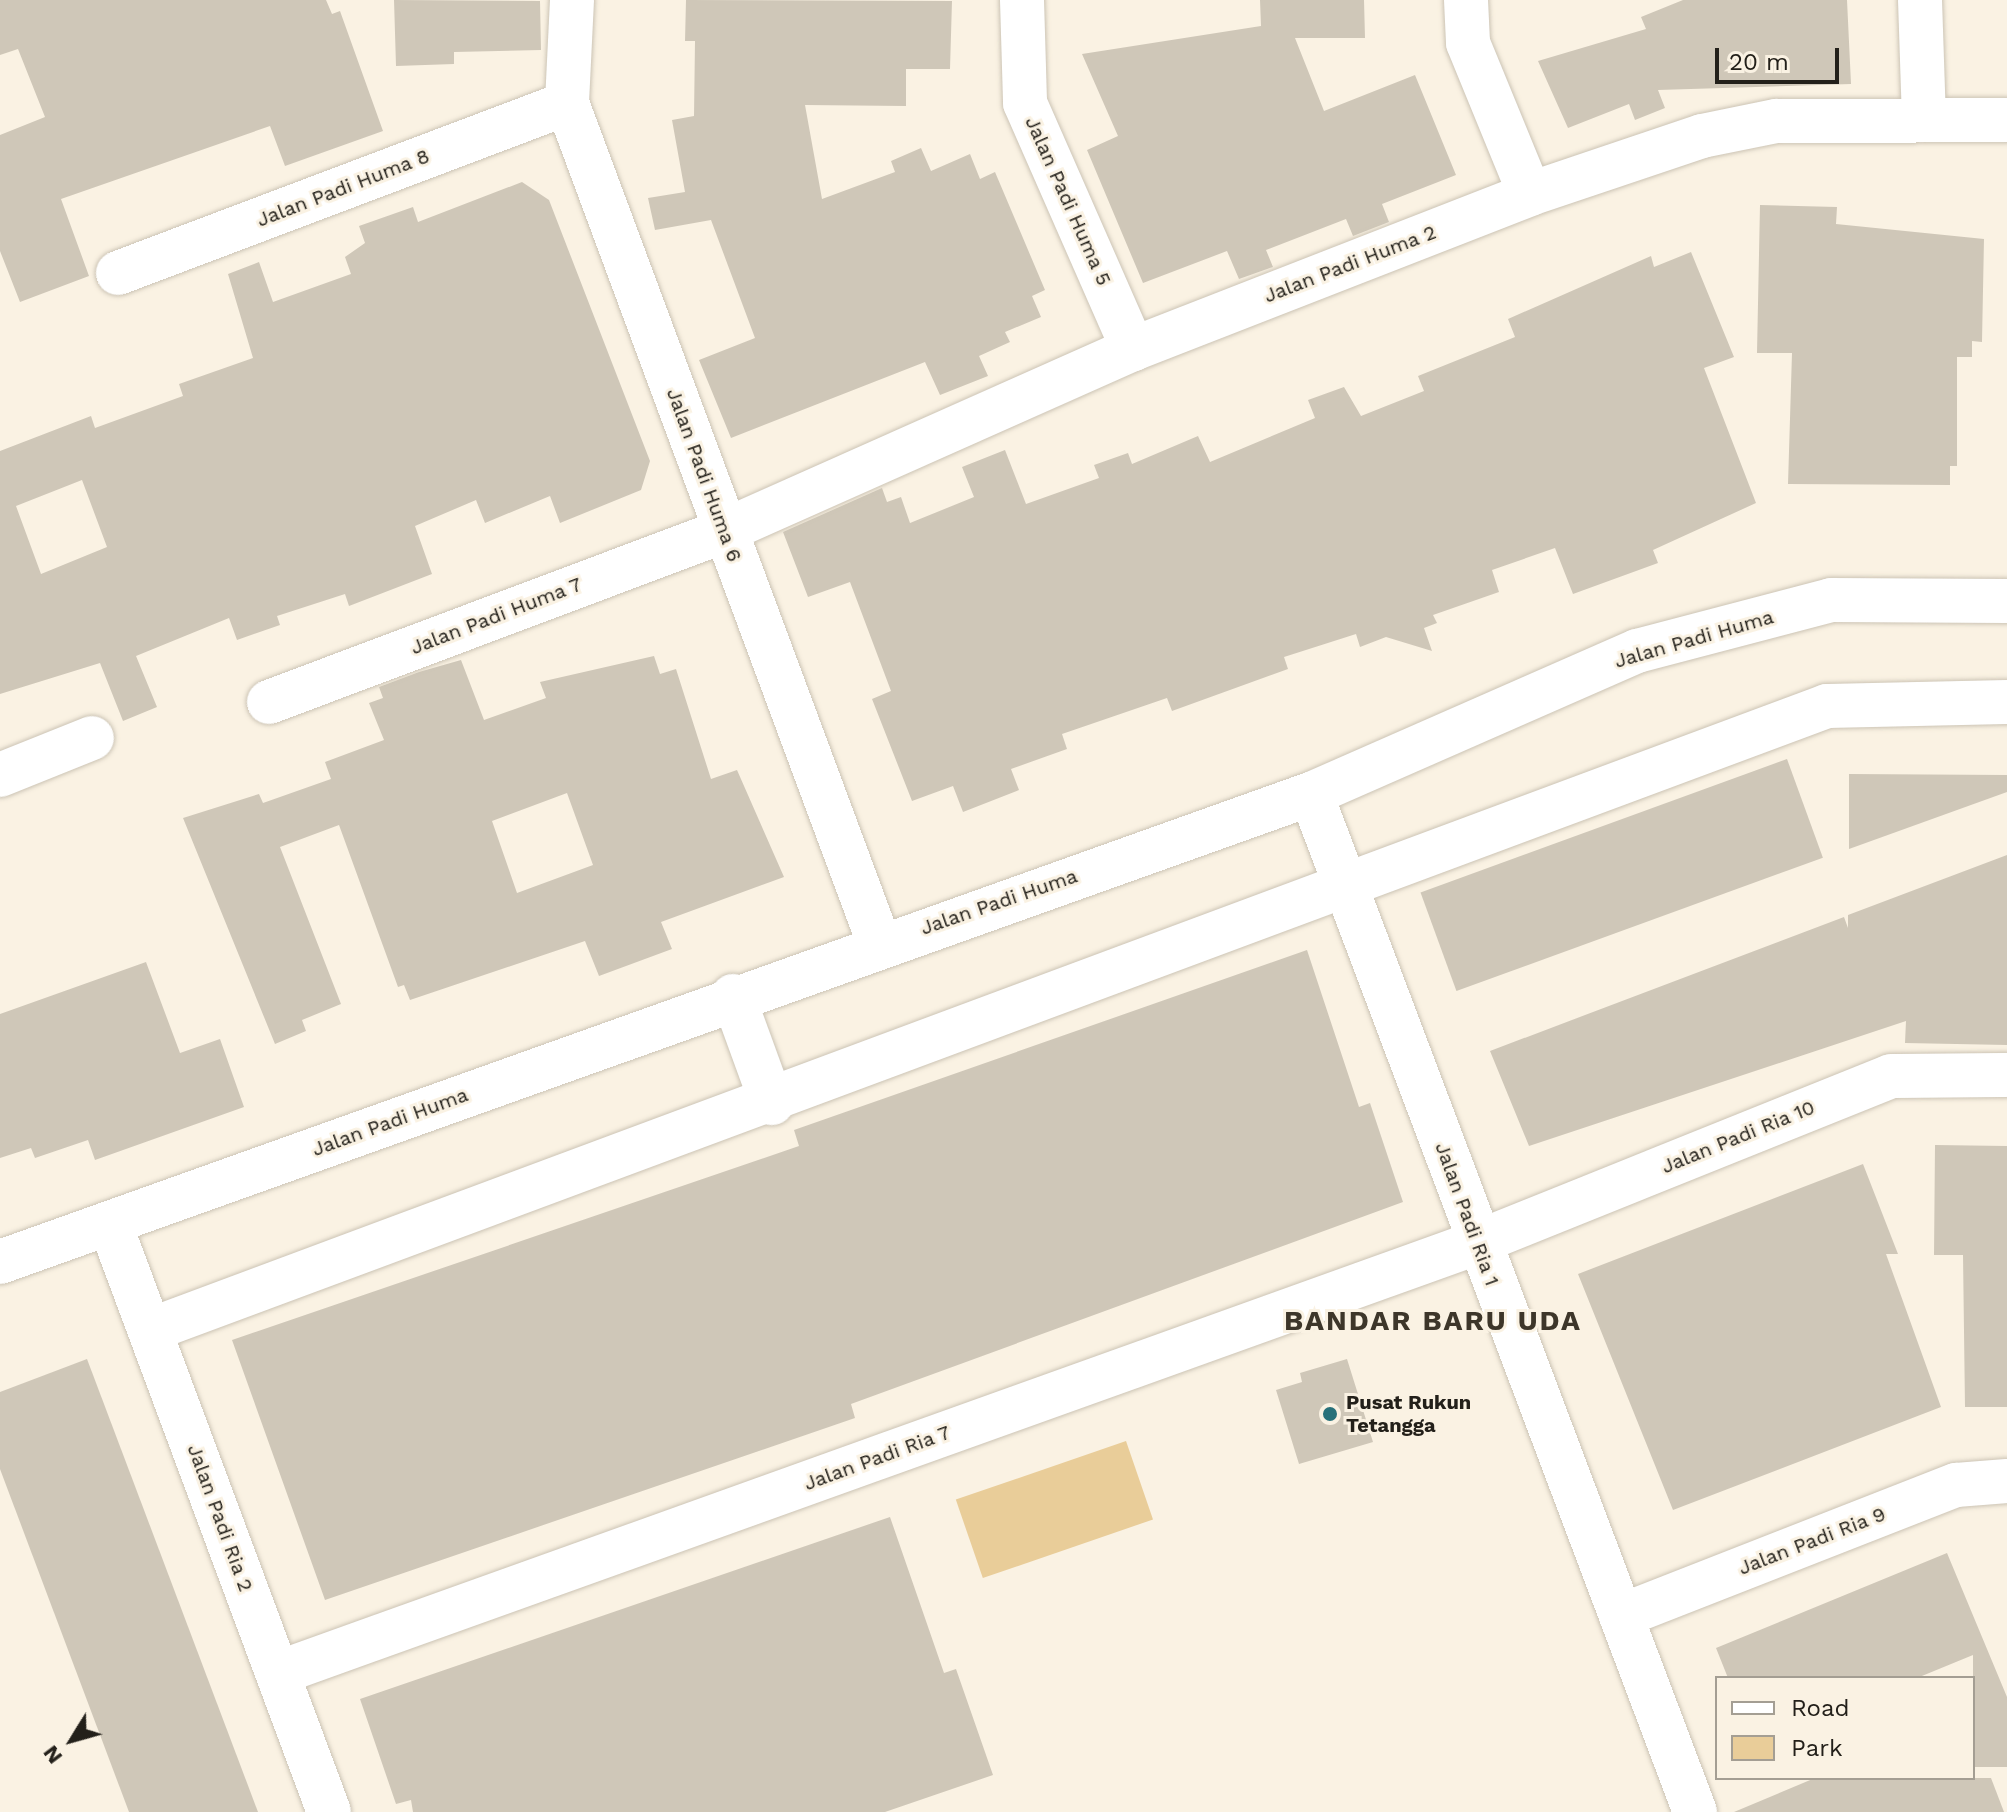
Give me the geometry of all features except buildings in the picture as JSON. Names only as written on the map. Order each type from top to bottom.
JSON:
[{"type":"street","name":"Jalan Padi Huma 6","points":[[572,0],[567,103],[879,943]]},
{"type":"street","name":"Jalan Padi Huma 5","points":[[1022,0],[1025,103],[1133,349]]},
{"type":"street","points":[[1466,0],[1468,43],[1530,194]]},
{"type":"street","points":[[1920,0],[1924,120]]},
{"type":"street","name":"Jalan Padi Huma 8","points":[[118,273],[567,103]]},
{"type":"street","name":"Jalan Padi Huma 2","points":[[724,531],[1133,349],[1530,194],[1702,136],[1761,124],[2007,120]]},
{"type":"street","name":"Jalan Padi Huma 7","points":[[269,702],[724,531]]},
{"type":"street","name":"Jalan Padi Huma","points":[[0,1262],[879,943],[1311,794],[1637,651],[1831,600],[2007,601]]},
{"type":"street","points":[[150,1330],[772,1103],[1827,706],[2007,702]]},
{"type":"street","points":[[0,775],[92,738]]},
{"type":"street","name":"Jalan Padi Ria 1","points":[[1311,794],[1476,1243],[1695,1812]]},
{"type":"street","points":[[733,996],[772,1103]]},
{"type":"street","name":"Jalan Padi Ria 10","points":[[1476,1243],[1891,1076],[2007,1075]]},
{"type":"street","name":"Jalan Padi Ria 2","points":[[110,1224],[329,1812]]},
{"type":"street","name":"Jalan Padi Ria 7","points":[[278,1673],[1476,1243]]},
{"type":"street","name":"Jalan Padi Ria 9","points":[[1621,1616],[1956,1485],[2007,1481]]},
{"type":"green space","points":[[1126,1441],[1153,1519],[983,1578],[956,1500]]},
{"type":"place","name":"Pusat Rukun Tetangga","points":[[1330,1414]]},
{"type":"district","name":"BANDAR BARU UDA","points":[[1433,1321]]}]
